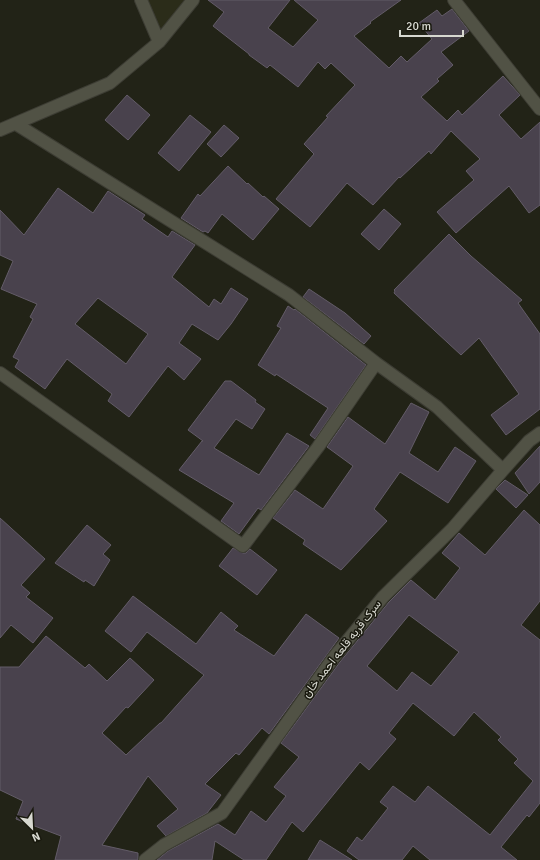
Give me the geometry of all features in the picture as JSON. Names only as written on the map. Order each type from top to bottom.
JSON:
[{"type":"street","points":[[141,0],[159,42]]},
{"type":"street","points":[[0,130],[110,83],[159,42],[193,0]]},
{"type":"street","points":[[454,0],[540,109]]},
{"type":"street","points":[[16,124],[289,295],[376,363],[437,407],[503,470]]},
{"type":"street","points":[[0,373],[243,546],[318,447],[376,363]]},
{"type":"street","name":"سرک قریه قلعه احمد خان","points":[[145,860],[164,845],[222,813],[334,657],[383,597],[453,528],[529,441],[540,433]]},
{"type":"shaded area","points":[[143,0],[190,0],[159,42]]},
{"type":"building","points":[[208,0],[290,0],[268,28],[293,47],[318,20],[294,0],[401,0],[370,22],[371,23],[354,36],[389,68],[401,56],[407,62],[432,39],[419,23],[437,10],[442,16],[452,9],[469,31],[441,52],[453,65],[437,79],[439,81],[421,97],[447,121],[458,110],[462,115],[503,76],[520,95],[499,115],[521,139],[540,122],[540,205],[529,213],[509,186],[456,233],[437,212],[474,180],[466,171],[480,159],[451,131],[431,154],[429,151],[400,178],[399,177],[373,205],[347,183],[310,227],[276,199],[314,154],[304,144],[328,117],[326,116],[355,85],[331,63],[325,69],[318,62],[298,87],[270,65],[267,68],[213,26],[224,12]]},
{"type":"building","points":[[127,95],[150,115],[128,140],[105,120]]},
{"type":"building","points":[[190,115],[211,132],[179,171],[158,153]]},
{"type":"building","points":[[224,125],[239,138],[221,157],[207,144]]},
{"type":"building","points":[[228,166],[247,184],[248,183],[279,209],[253,240],[222,214],[208,233],[205,231],[203,232],[181,218],[198,194],[200,196]]},
{"type":"building","points":[[58,188],[93,213],[108,191],[145,215],[142,219],[168,237],[172,231],[195,245],[172,277],[209,307],[214,299],[221,304],[231,288],[248,299],[218,340],[192,324],[179,343],[201,359],[184,380],[168,366],[129,417],[108,401],[112,394],[67,359],[45,389],[15,367],[19,360],[13,357],[33,319],[30,317],[37,304],[1,289],[13,261],[0,255],[0,210],[24,235]],"holes":[[[98,298],[148,334],[126,364],[75,324]]]},
{"type":"building","points":[[384,209],[401,224],[379,250],[361,234]]},
{"type":"building","points":[[449,234],[471,256],[522,300],[518,303],[540,334],[540,409],[506,435],[491,415],[519,394],[479,338],[461,355],[394,293],[394,290]]},
{"type":"building","points":[[309,289],[345,313],[371,336],[364,344],[303,297]]},
{"type":"building","points":[[288,306],[294,310],[295,309],[366,365],[315,439],[310,435],[328,408],[276,374],[275,376],[258,365],[281,328],[277,326]]},
{"type":"building","points":[[225,381],[231,381],[256,400],[255,402],[265,409],[252,429],[236,419],[214,448],[259,475],[287,433],[309,446],[261,510],[258,508],[239,534],[221,521],[234,503],[179,470],[203,441],[188,430]]},
{"type":"building","points":[[411,403],[429,412],[409,453],[438,472],[455,447],[476,461],[448,503],[400,472],[374,509],[387,521],[341,570],[303,544],[305,540],[273,518],[295,490],[323,509],[353,466],[327,447],[348,417],[385,444]]},
{"type":"building","points":[[540,446],[540,482],[529,494],[515,473]]},
{"type":"building","points":[[505,480],[528,495],[516,508],[496,489]]},
{"type":"building","points":[[524,510],[540,525],[540,601],[521,625],[540,640],[540,803],[529,817],[527,815],[501,847],[517,860],[430,860],[413,846],[402,860],[359,860],[347,851],[357,837],[362,841],[388,808],[380,802],[393,786],[415,802],[428,786],[490,835],[533,781],[514,763],[518,759],[498,740],[501,737],[474,712],[454,736],[413,703],[389,733],[396,739],[369,770],[360,762],[303,832],[292,822],[266,860],[244,860],[215,841],[212,860],[157,860],[168,851],[218,824],[235,835],[251,811],[266,822],[286,796],[274,787],[299,757],[281,743],[340,662],[389,602],[411,580],[435,600],[460,568],[442,553],[459,533],[485,555]],"holes":[[[409,615],[459,652],[431,686],[412,672],[397,691],[367,666]]]},
{"type":"building","points":[[0,518],[45,559],[21,585],[30,593],[26,597],[53,618],[33,643],[11,625],[0,638]]},
{"type":"building","points":[[87,525],[111,545],[103,554],[110,560],[94,586],[85,580],[84,582],[55,563]]},
{"type":"building","points":[[233,548],[243,553],[246,553],[250,549],[277,570],[257,595],[219,566]]},
{"type":"building","points":[[133,596],[196,644],[221,612],[238,626],[234,630],[274,656],[306,614],[339,638],[269,734],[262,728],[239,755],[236,753],[205,784],[221,795],[207,813],[166,836],[157,826],[178,809],[148,776],[102,845],[138,853],[138,860],[55,860],[61,836],[16,819],[23,801],[0,790],[0,667],[19,667],[46,636],[85,668],[89,664],[107,681],[130,658],[154,680],[102,733],[126,755],[161,723],[204,675],[147,632],[131,652],[105,631]]},
{"type":"building","points":[[320,840],[352,860],[308,860]]}]
